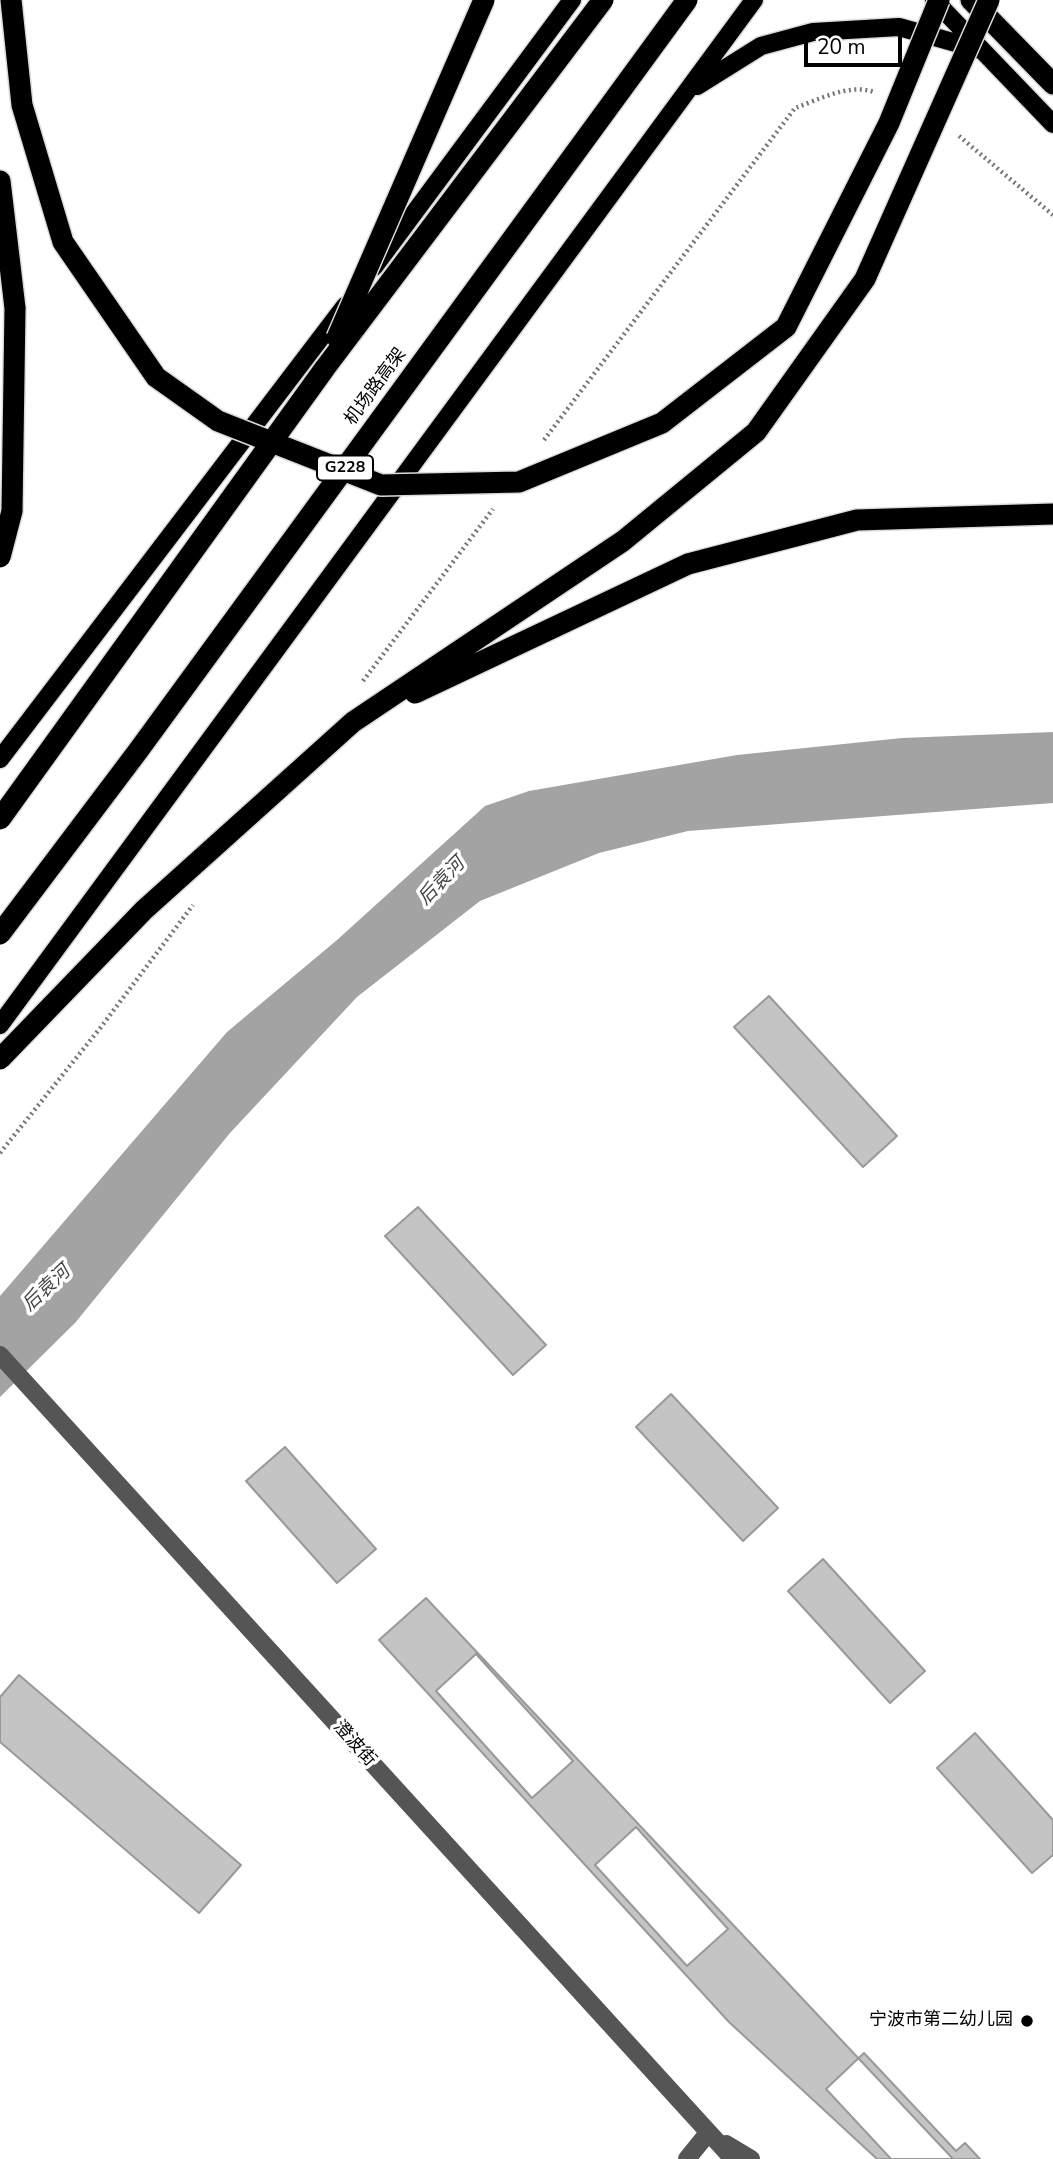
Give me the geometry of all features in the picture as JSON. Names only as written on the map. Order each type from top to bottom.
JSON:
[{"type":"highway","points":[[11,0],[22,105],[63,242],[156,377],[218,421],[381,485],[519,482],[662,423],[786,327],[889,123],[937,0]]},
{"type":"highway","points":[[325,368],[401,186],[484,0]]},
{"type":"highway","points":[[0,819],[325,368],[603,0]]},
{"type":"highway","name":"机场路高架","points":[[0,934],[138,751],[687,0]]},
{"type":"highway","points":[[971,0],[1053,84]]},
{"type":"highway","points":[[0,1059],[144,910],[353,722],[623,541],[756,432],[865,279],[989,0]]},
{"type":"highway","points":[[0,181],[15,308],[12,511],[0,557]]},
{"type":"highway","points":[[353,722],[688,564],[857,520],[1053,514]]},
{"type":"main road","points":[[558,20],[566,0]]},
{"type":"main road","points":[[0,759],[287,383],[572,0]]},
{"type":"main road","points":[[0,1025],[754,0]]},
{"type":"main road","points":[[937,0],[1053,124]]},
{"type":"main road","points":[[688,92],[761,46],[813,32],[899,26],[981,50]]},
{"type":"street","name":"澄波街","points":[[0,1355],[733,2159]]},
{"type":"street","name":"澄波街","points":[[708,2133],[751,2159]]},
{"type":"street","points":[[687,2159],[708,2133]]},
{"type":"path","points":[[537,450],[795,108],[840,92],[865,89],[876,93]]},
{"type":"path","points":[[958,135],[1053,215]]},
{"type":"path","points":[[361,683],[495,506]]},
{"type":"path","points":[[0,1153],[101,1027],[201,894]]},
{"type":"water","name":"后袁河","points":[[1053,732],[1053,803],[688,831],[599,853],[480,901],[357,997],[230,1133],[75,1323],[0,1397],[0,1296],[227,1032],[337,940],[485,806],[529,791],[737,755],[902,738]]},
{"type":"building","points":[[769,996],[897,1136],[863,1167],[734,1027]]},
{"type":"building","points":[[418,1207],[546,1345],[513,1375],[385,1236]]},
{"type":"building","points":[[671,1394],[778,1508],[743,1541],[636,1427]]},
{"type":"building","points":[[285,1447],[376,1549],[337,1583],[246,1481]]},
{"type":"building","points":[[823,1559],[925,1671],[890,1703],[788,1591]]},
{"type":"building","points":[[426,1598],[953,2159],[877,2159],[729,2022],[379,1640]]},
{"type":"building","points":[[476,1654],[573,1761],[532,1798],[436,1691]]},
{"type":"building","points":[[19,1675],[241,1865],[199,1913],[0,1742],[0,1697]]},
{"type":"building","points":[[975,1733],[1053,1820],[1053,1855],[1032,1873],[937,1768]]},
{"type":"building","points":[[636,1827],[728,1929],[687,1966],[595,1865]]},
{"type":"building","points":[[864,2053],[956,2151],[965,2143],[980,2159],[891,2159],[826,2089]]},
{"type":"place","name":"宁波市第二幼儿园","points":[[1027,2021]]}]
